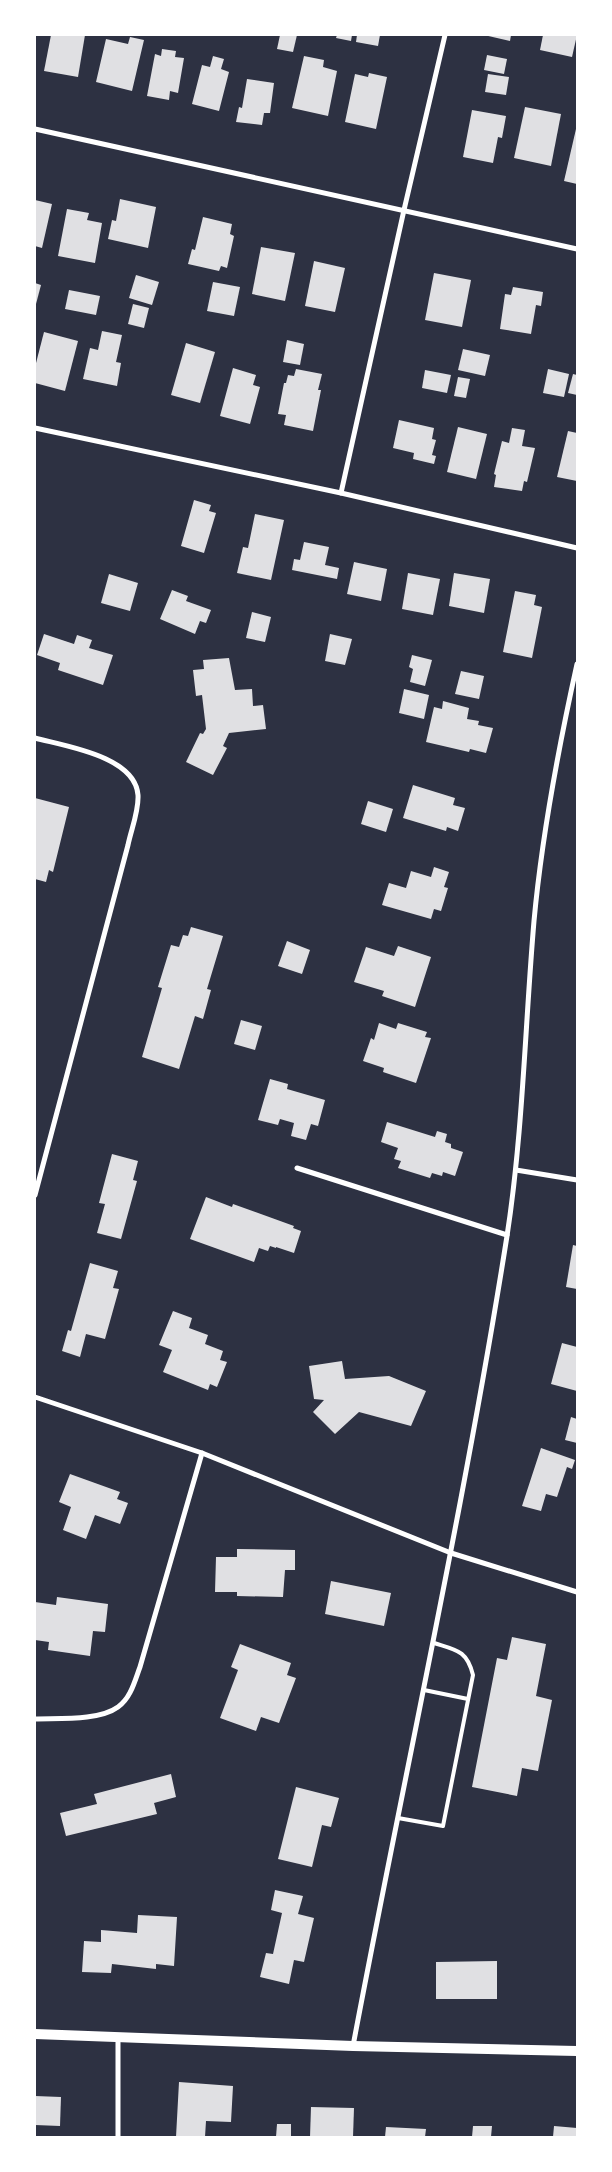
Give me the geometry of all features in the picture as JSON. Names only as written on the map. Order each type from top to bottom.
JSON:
[{"type":"main road","points":[[35,2034],[353,2046],[577,2050]]},
{"type":"street","points":[[341,494],[445,35]]},
{"type":"street","points":[[35,128],[577,249]]},
{"type":"street","points":[[35,428],[341,494],[577,548]]},
{"type":"street","points":[[353,2046],[452,1552],[507,1235],[516,1170],[534,919],[544,824],[577,664]]},
{"type":"street","points":[[35,738],[103,756],[118,765],[130,776],[136,786],[138,797],[128,845],[35,1195]]},
{"type":"street","points":[[297,1168],[507,1235]]},
{"type":"street","points":[[516,1170],[577,1180]]},
{"type":"street","points":[[35,1397],[202,1453],[452,1552],[577,1592]]},
{"type":"street","points":[[35,1719],[85,1717],[108,1712],[119,1706],[131,1691],[140,1667],[202,1453]]},
{"type":"street","points":[[118,2038],[118,2137]]},
{"type":"lane","points":[[398,1818],[443,1826],[473,1675],[470,1661],[462,1652],[434,1643]]},
{"type":"lane","points":[[424,1690],[468,1699]]},
{"type":"building","points":[[51,35],[85,35],[78,77],[44,71]]},
{"type":"building","points":[[280,35],[297,35],[293,52],[277,49]]},
{"type":"building","points":[[337,35],[352,35],[351,41],[336,38]]},
{"type":"building","points":[[357,35],[380,35],[378,46],[356,42]]},
{"type":"building","points":[[484,35],[511,35],[510,41]]},
{"type":"building","points":[[543,35],[577,35],[572,57],[540,50]]},
{"type":"building","points":[[130,37],[144,40],[132,91],[96,82],[106,39],[128,44]]},
{"type":"building","points":[[162,49],[176,51],[175,57],[184,58],[178,93],[170,91],[169,100],[147,96],[155,54],[161,56]]},
{"type":"building","points":[[487,55],[507,59],[504,74],[484,70]]},
{"type":"building","points":[[213,56],[224,59],[221,69],[229,72],[219,111],[192,104],[202,65],[210,67]]},
{"type":"building","points":[[304,56],[324,60],[323,67],[337,71],[328,116],[292,108]]},
{"type":"building","points":[[369,73],[387,77],[376,129],[345,122],[355,74],[368,77]]},
{"type":"building","points":[[488,74],[509,77],[506,95],[485,92]]},
{"type":"building","points":[[247,79],[274,83],[270,113],[264,113],[262,125],[236,122],[239,107],[242,108]]},
{"type":"building","points":[[525,107],[561,114],[551,166],[514,158]]},
{"type":"building","points":[[472,110],[506,116],[502,138],[498,137],[493,163],[463,157]]},
{"type":"building","points":[[577,129],[577,184],[564,181]]},
{"type":"building","points":[[120,199],[156,207],[148,248],[108,239],[112,220],[116,221]]},
{"type":"building","points":[[35,200],[52,204],[42,248],[35,246]]},
{"type":"building","points":[[67,209],[89,213],[87,220],[102,223],[95,263],[58,256]]},
{"type":"building","points":[[203,217],[232,224],[230,234],[234,236],[227,268],[221,266],[219,271],[188,264],[192,249],[195,250]]},
{"type":"building","points":[[261,247],[295,253],[285,301],[252,294]]},
{"type":"building","points":[[314,261],[345,268],[335,312],[305,306]]},
{"type":"building","points":[[434,273],[471,280],[462,327],[425,320]]},
{"type":"building","points":[[136,275],[159,282],[152,305],[129,298]]},
{"type":"building","points":[[213,282],[240,287],[234,316],[207,311]]},
{"type":"building","points":[[35,283],[41,285],[36,304],[35,304]]},
{"type":"building","points":[[513,287],[543,292],[541,306],[536,305],[531,334],[500,329],[505,294],[511,295]]},
{"type":"building","points":[[69,290],[100,296],[96,315],[65,309]]},
{"type":"building","points":[[133,304],[149,308],[144,328],[128,324]]},
{"type":"building","points":[[102,331],[122,335],[116,362],[121,363],[117,386],[83,379],[90,348],[98,350]]},
{"type":"building","points":[[44,332],[78,341],[65,391],[35,383],[35,367]]},
{"type":"building","points":[[287,340],[304,344],[300,365],[283,362]]},
{"type":"building","points":[[186,343],[215,352],[200,403],[171,395]]},
{"type":"building","points":[[463,349],[490,355],[485,376],[458,370]]},
{"type":"building","points":[[233,368],[256,375],[253,385],[260,387],[250,424],[220,416]]},
{"type":"building","points":[[296,369],[322,374],[318,390],[321,390],[313,431],[284,425],[286,415],[278,414],[284,383],[286,383],[288,375],[294,376]]},
{"type":"building","points":[[548,369],[569,374],[564,397],[543,393]]},
{"type":"building","points":[[425,370],[451,375],[447,393],[422,388]]},
{"type":"building","points":[[573,374],[577,375],[577,395],[568,393]]},
{"type":"building","points":[[458,377],[470,379],[466,398],[454,396]]},
{"type":"building","points":[[399,420],[434,428],[432,439],[436,440],[432,455],[436,456],[434,464],[413,459],[414,453],[393,448]]},
{"type":"building","points":[[458,427],[487,434],[476,479],[447,472]]},
{"type":"building","points":[[512,428],[525,430],[522,446],[535,448],[527,482],[524,481],[522,491],[494,487],[496,475],[494,474],[502,441],[509,443]]},
{"type":"building","points":[[568,431],[577,433],[577,481],[557,477]]},
{"type":"building","points":[[194,500],[211,505],[209,511],[216,513],[204,553],[181,546]]},
{"type":"building","points":[[255,514],[284,520],[271,580],[237,573],[243,547],[248,548]]},
{"type":"building","points":[[304,542],[329,547],[325,565],[339,568],[337,579],[292,570],[294,559],[300,560]]},
{"type":"building","points":[[354,562],[387,569],[381,601],[347,594]]},
{"type":"building","points":[[408,573],[440,579],[433,615],[402,609]]},
{"type":"building","points":[[454,573],[490,579],[484,613],[449,606]]},
{"type":"building","points":[[109,574],[138,583],[130,611],[101,603]]},
{"type":"building","points":[[172,590],[188,596],[186,601],[211,610],[206,623],[200,621],[195,634],[160,619]]},
{"type":"building","points":[[515,591],[536,595],[534,605],[542,607],[532,658],[503,652]]},
{"type":"building","points":[[252,612],[271,617],[265,642],[246,638]]},
{"type":"building","points":[[44,634],[74,644],[77,635],[92,640],[89,648],[113,655],[103,685],[58,670],[60,663],[37,655]]},
{"type":"building","points":[[330,634],[352,639],[345,665],[325,661]]},
{"type":"building","points":[[412,655],[432,660],[425,686],[410,682],[413,669],[409,667]]},
{"type":"building","points":[[229,658],[235,690],[252,689],[253,706],[263,705],[266,729],[229,733],[223,746],[227,748],[213,775],[186,762],[200,733],[203,734],[206,729],[202,695],[196,696],[193,670],[204,669],[203,660]]},
{"type":"building","points":[[461,671],[484,676],[479,699],[455,694]]},
{"type":"building","points":[[404,689],[429,695],[424,719],[399,713]]},
{"type":"building","points":[[443,701],[469,708],[467,719],[479,721],[478,725],[493,728],[486,753],[470,749],[469,752],[426,742],[434,707],[442,709]]},
{"type":"building","points":[[413,785],[455,798],[453,805],[465,808],[458,831],[447,827],[446,831],[403,818]]},
{"type":"building","points":[[35,798],[69,807],[53,872],[49,870],[46,882],[35,879]]},
{"type":"building","points":[[368,801],[393,809],[386,832],[361,824]]},
{"type":"building","points":[[434,867],[449,872],[444,887],[448,888],[441,911],[434,909],[431,919],[382,905],[389,883],[406,888],[411,871],[431,877]]},
{"type":"building","points":[[191,927],[223,936],[207,989],[211,990],[203,1019],[195,1016],[179,1069],[142,1057],[162,988],[158,987],[171,945],[179,947],[183,935],[188,936]]},
{"type":"building","points":[[287,941],[310,950],[302,974],[278,966]]},
{"type":"building","points":[[398,946],[431,957],[415,1007],[382,996],[384,991],[354,982],[366,947],[394,956]]},
{"type":"building","points":[[241,1020],[262,1026],[255,1050],[234,1044]]},
{"type":"building","points":[[379,1023],[396,1029],[398,1023],[427,1032],[425,1037],[431,1038],[416,1083],[383,1072],[384,1068],[363,1061],[371,1038],[374,1040]]},
{"type":"building","points":[[270,1079],[288,1084],[287,1089],[325,1100],[318,1126],[311,1124],[306,1140],[291,1136],[294,1123],[280,1119],[278,1125],[258,1120]]},
{"type":"building","points":[[387,1122],[435,1137],[437,1131],[447,1134],[445,1142],[451,1144],[451,1148],[463,1152],[455,1176],[443,1172],[442,1176],[432,1173],[430,1178],[398,1168],[401,1161],[394,1159],[398,1148],[381,1142]]},
{"type":"building","points":[[112,1154],[138,1161],[133,1180],[137,1181],[121,1239],[97,1233],[105,1204],[99,1203]]},
{"type":"building","points":[[206,1197],[232,1207],[233,1204],[294,1226],[293,1228],[301,1231],[294,1253],[270,1246],[268,1251],[259,1248],[254,1262],[190,1239]]},
{"type":"building","points":[[573,1245],[577,1246],[577,1289],[566,1287]]},
{"type":"building","points":[[90,1263],[118,1271],[113,1288],[119,1289],[105,1339],[86,1334],[80,1357],[62,1351],[68,1330],[71,1331]]},
{"type":"building","points":[[173,1311],[192,1318],[189,1328],[208,1335],[205,1344],[223,1351],[220,1360],[227,1362],[217,1387],[210,1384],[208,1390],[163,1372],[172,1350],[159,1345]]},
{"type":"building","points":[[562,1343],[577,1347],[577,1391],[551,1384]]},
{"type":"building","points":[[342,1361],[345,1379],[389,1376],[426,1391],[411,1426],[359,1412],[335,1434],[313,1412],[324,1400],[314,1399],[309,1366]]},
{"type":"building","points":[[571,1417],[577,1419],[577,1443],[565,1440]]},
{"type":"building","points":[[541,1448],[575,1460],[572,1469],[567,1467],[557,1497],[546,1494],[541,1511],[522,1506]]},
{"type":"building","points":[[70,1474],[120,1492],[117,1499],[128,1503],[120,1524],[95,1515],[86,1539],[63,1530],[71,1507],[59,1502]]},
{"type":"building","points":[[237,1549],[295,1550],[295,1570],[285,1570],[283,1597],[237,1596],[237,1592],[215,1592],[216,1557],[237,1557]]},
{"type":"building","points":[[331,1581],[391,1593],[384,1626],[325,1614]]},
{"type":"building","points":[[57,1597],[108,1604],[105,1632],[93,1631],[90,1656],[48,1650],[49,1642],[35,1640],[35,1602],[56,1605]]},
{"type":"building","points":[[512,1637],[546,1644],[536,1696],[552,1700],[538,1771],[522,1768],[517,1796],[472,1787],[497,1658],[507,1660]]},
{"type":"building","points":[[240,1644],[291,1663],[287,1675],[296,1678],[279,1723],[261,1717],[256,1731],[220,1718],[238,1670],[231,1667]]},
{"type":"building","points":[[171,1774],[176,1797],[154,1803],[157,1814],[66,1836],[60,1813],[97,1804],[94,1794]]},
{"type":"building","points":[[296,1787],[339,1798],[331,1827],[322,1825],[312,1867],[278,1859]]},
{"type":"building","points":[[275,1890],[303,1896],[298,1914],[314,1918],[304,1962],[294,1960],[289,1984],[260,1977],[266,1953],[273,1954],[282,1913],[271,1910]]},
{"type":"building","points":[[138,1915],[177,1917],[174,1966],[156,1964],[156,1969],[112,1964],[111,1973],[82,1972],[84,1941],[101,1942],[101,1930],[137,1933]]},
{"type":"building","points":[[497,1961],[497,1999],[436,1999],[436,1962]]},
{"type":"building","points":[[179,2082],[233,2086],[231,2122],[206,2121],[205,2137],[176,2137]]},
{"type":"building","points":[[35,2096],[61,2097],[60,2126],[35,2125]]},
{"type":"building","points":[[311,2107],[354,2108],[353,2137],[310,2137]]},
{"type":"building","points":[[277,2124],[291,2124],[291,2137],[276,2137]]},
{"type":"building","points":[[473,2126],[492,2126],[491,2137],[472,2137]]},
{"type":"building","points":[[554,2126],[577,2128],[577,2137],[553,2137]]},
{"type":"building","points":[[386,2127],[426,2129],[425,2137],[385,2137]]}]
